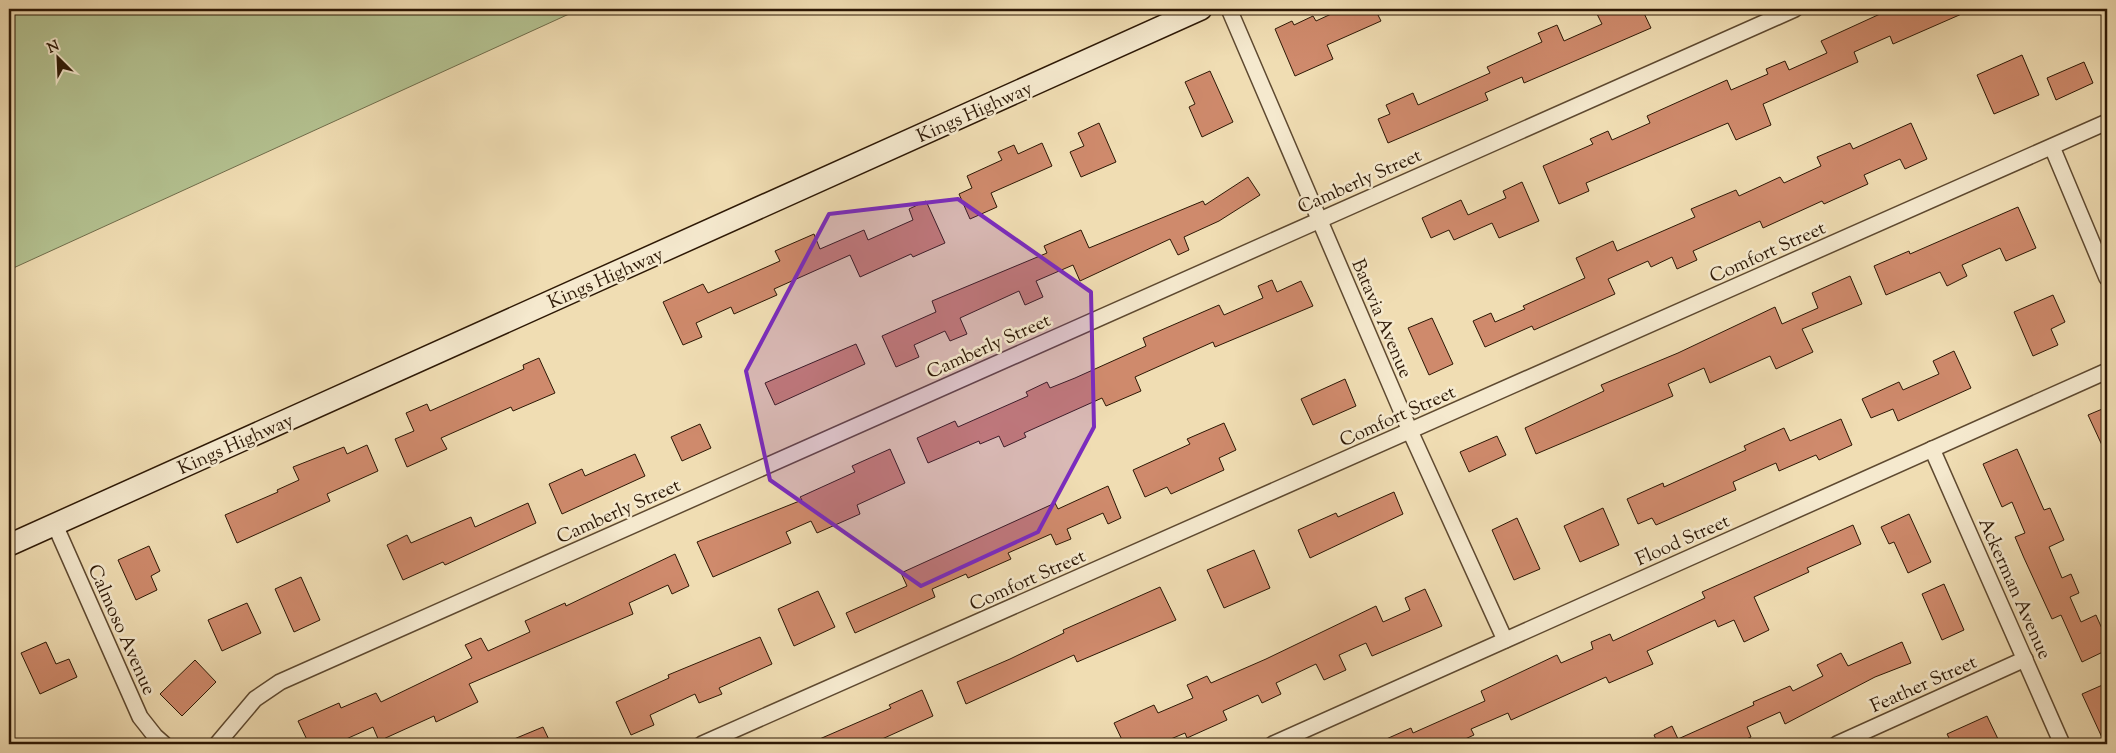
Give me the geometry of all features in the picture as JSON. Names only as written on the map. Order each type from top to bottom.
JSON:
[{"type":"street","name":"Kings Highway","points":[[9,545],[1200,9]]},
{"type":"street","name":"Batavia Avenue","points":[[1229,9],[1410,432],[1505,640]]},
{"type":"street","name":"Camberly Street","points":[[217,744],[254,699],[280,682],[1795,9]]},
{"type":"street","name":"Comfort Street","points":[[702,744],[2107,122]]},
{"type":"street","points":[[2052,147],[2107,278]]},
{"type":"street","name":"Flood Street","points":[[1273,744],[2107,371]]},
{"type":"street","name":"Ackerman Avenue","points":[[1932,449],[2062,744]]},
{"type":"street","name":"Calmoso Avenue","points":[[55,525],[140,717],[164,744]]},
{"type":"street","name":"Feather Street","points":[[1837,744],[2025,659]]},
{"type":"highlighted area","points":[[958,199],[1091,292],[1094,427],[1038,532],[921,586],[770,480],[746,371],[829,214]]},
{"type":"green space","points":[[9,9],[580,9],[9,270]]},
{"type":"building","points":[[1342,9],[1375,9],[1381,21],[1327,45],[1333,59],[1295,76],[1275,29],[1292,21],[1294,25],[1313,16],[1316,21]]},
{"type":"building","points":[[1609,9],[1642,9],[1651,28],[1524,83],[1522,77],[1485,93],[1488,100],[1388,143],[1378,119],[1390,114],[1386,105],[1413,93],[1418,105],[1490,73],[1487,67],[1542,42],[1538,33],[1557,25],[1564,41],[1602,24],[1597,14]]},
{"type":"building","points":[[1877,9],[1973,9],[1893,44],[1890,36],[1854,52],[1858,62],[1763,104],[1771,125],[1736,140],[1728,123],[1586,183],[1589,191],[1559,204],[1543,166],[1593,144],[1590,139],[1608,131],[1612,140],[1650,123],[1647,116],[1727,80],[1731,90],[1768,74],[1766,69],[1785,61],[1789,70],[1827,53],[1821,41],[1880,14]]},
{"type":"building","points":[[2022,55],[2039,95],[1994,114],[1977,75]]},
{"type":"building","points":[[2084,62],[2093,83],[2056,100],[2047,78]]},
{"type":"building","points":[[1210,71],[1233,122],[1202,137],[1189,107],[1195,104],[1185,82]]},
{"type":"building","points":[[1099,123],[1116,162],[1081,177],[1070,152],[1084,146],[1078,133]]},
{"type":"building","points":[[1911,123],[1927,159],[1905,169],[1900,159],[1864,175],[1868,184],[1824,204],[1822,201],[1763,228],[1760,221],[1693,251],[1697,260],[1677,269],[1672,257],[1651,267],[1648,261],[1608,279],[1615,294],[1534,330],[1532,326],[1485,347],[1473,321],[1491,313],[1495,322],[1525,309],[1523,306],[1585,278],[1576,258],[1613,241],[1617,251],[1695,217],[1691,209],[1736,190],[1739,196],[1780,177],[1784,183],[1821,166],[1817,157],[1850,143],[1853,149]]},
{"type":"building","points":[[1042,143],[1052,166],[991,193],[997,207],[970,219],[959,194],[972,188],[967,176],[1002,160],[998,152],[1014,145],[1018,154]]},
{"type":"building","points":[[1248,177],[1260,195],[1219,221],[1184,237],[1189,250],[1178,255],[1170,239],[1080,281],[1073,265],[1036,281],[1043,297],[1025,305],[1019,291],[960,318],[967,334],[950,341],[945,331],[914,345],[919,357],[896,367],[882,336],[936,312],[932,301],[1047,253],[1044,246],[1081,230],[1089,248],[1203,201],[1205,205]]},
{"type":"building","points":[[1522,182],[1539,221],[1499,238],[1492,223],[1454,240],[1449,230],[1431,238],[1422,218],[1461,200],[1468,215],[1506,198],[1503,191]]},
{"type":"building","points":[[926,201],[945,243],[913,257],[911,254],[860,277],[850,255],[774,289],[777,295],[734,314],[731,307],[696,323],[702,337],[683,345],[663,302],[703,284],[708,293],[780,261],[775,251],[814,234],[820,249],[864,230],[868,240],[913,220],[909,209]]},
{"type":"building","points":[[2018,207],[2036,248],[2006,261],[2000,248],[1962,265],[1967,276],[1947,286],[1940,272],[1886,295],[1874,266],[1909,251],[1910,254]]},
{"type":"building","points":[[1850,276],[1862,304],[1802,329],[1813,352],[1776,369],[1770,356],[1710,383],[1704,368],[1668,384],[1673,396],[1536,454],[1525,428],[1604,391],[1601,385],[1678,353],[1775,307],[1782,324],[1818,308],[1812,293]]},
{"type":"building","points":[[1272,280],[1277,292],[1301,281],[1313,306],[1215,347],[1213,342],[1135,377],[1141,391],[1106,406],[1102,398],[1024,433],[1026,437],[1004,447],[999,436],[980,444],[979,441],[928,463],[917,438],[955,421],[958,427],[1028,396],[1026,392],[1047,382],[1050,388],[1075,378],[1146,346],[1143,338],[1219,305],[1224,315],[1263,298],[1258,286]]},
{"type":"building","points":[[2053,295],[2065,322],[2051,329],[2058,345],[2033,356],[2014,312]]},
{"type":"building","points":[[1432,318],[1453,364],[1429,375],[1408,328]]},
{"type":"building","points":[[856,344],[865,364],[775,405],[765,383]]},
{"type":"building","points":[[1954,351],[1971,388],[1898,421],[1893,409],[1871,418],[1862,399],[1899,382],[1903,390],[1939,374],[1933,361]]},
{"type":"building","points":[[539,358],[555,393],[513,411],[511,407],[441,438],[447,449],[407,467],[395,439],[414,431],[406,413],[427,404],[430,411],[524,369],[523,365]]},
{"type":"building","points":[[1345,379],[1356,406],[1313,425],[1301,399]]},
{"type":"building","points":[[2107,407],[2107,456],[2088,415]]},
{"type":"building","points":[[1841,419],[1852,445],[1819,460],[1816,455],[1779,471],[1776,463],[1733,482],[1736,490],[1656,525],[1652,518],[1638,524],[1627,499],[1663,483],[1664,487],[1746,450],[1744,446],[1784,428],[1790,441]]},
{"type":"building","points":[[1224,423],[1236,450],[1219,458],[1224,470],[1171,494],[1167,487],[1145,497],[1133,470],[1190,444],[1187,439]]},
{"type":"building","points":[[700,424],[711,448],[682,461],[671,437]]},
{"type":"building","points":[[1497,436],[1506,455],[1469,472],[1460,452]]},
{"type":"building","points":[[367,445],[378,471],[327,494],[330,501],[237,543],[225,515],[278,492],[277,490],[299,480],[293,467],[344,447],[347,454]]},
{"type":"building","points":[[890,449],[905,483],[857,505],[860,514],[817,533],[811,521],[786,532],[791,543],[713,577],[697,542],[802,500],[800,497],[855,472],[852,466]]},
{"type":"building","points":[[2017,449],[2044,510],[2050,508],[2064,540],[2049,547],[2062,578],[2071,574],[2079,593],[2070,597],[2081,622],[2096,615],[2107,640],[2107,650],[2082,662],[2061,615],[2052,619],[2024,558],[2015,537],[2025,533],[2012,502],[2002,507],[1983,464]]},
{"type":"building","points":[[635,454],[645,476],[562,514],[549,484],[582,469],[585,476]]},
{"type":"building","points":[[1108,486],[1121,518],[1108,524],[1103,513],[1067,529],[1071,539],[1056,545],[1051,534],[1008,553],[1011,559],[968,578],[966,574],[932,589],[935,597],[855,633],[846,613],[907,586],[901,573],[1055,503],[1058,509]]},
{"type":"building","points":[[1394,492],[1403,514],[1310,558],[1298,530],[1336,513],[1338,517]]},
{"type":"building","points":[[528,503],[536,523],[445,565],[443,562],[403,580],[387,545],[407,535],[411,543],[471,517],[475,527]]},
{"type":"building","points":[[1603,508],[1619,545],[1580,562],[1564,526]]},
{"type":"building","points":[[1909,514],[1931,562],[1908,573],[1894,542],[1889,544],[1881,527]]},
{"type":"building","points":[[1517,518],[1540,569],[1514,580],[1492,530]]},
{"type":"building","points":[[1853,525],[1861,544],[1807,568],[1809,572],[1754,597],[1769,630],[1744,642],[1734,620],[1718,627],[1715,620],[1647,651],[1653,664],[1609,683],[1606,677],[1511,720],[1508,713],[1471,729],[1474,735],[1454,744],[1375,744],[1411,728],[1413,733],[1485,701],[1481,691],[1557,655],[1561,663],[1593,649],[1591,642],[1610,634],[1613,641],[1705,598],[1702,592]]},
{"type":"building","points":[[149,546],[160,571],[151,576],[157,590],[136,600],[118,560]]},
{"type":"building","points":[[1254,550],[1270,588],[1224,608],[1207,570]]},
{"type":"building","points":[[675,554],[689,586],[672,594],[668,585],[629,603],[633,614],[469,684],[478,702],[436,722],[434,716],[379,741],[373,727],[335,744],[309,744],[298,721],[339,703],[341,708],[376,693],[381,702],[472,658],[465,645],[481,638],[488,651],[530,632],[525,621],[565,603],[566,606]]},
{"type":"building","points":[[301,577],[320,620],[294,632],[275,589]]},
{"type":"building","points":[[1944,584],[1964,630],[1942,640],[1922,594]]},
{"type":"building","points":[[1160,587],[1176,620],[1077,662],[1074,655],[966,704],[957,682],[1064,633],[1063,630]]},
{"type":"building","points":[[1425,589],[1442,626],[1372,656],[1366,643],[1339,655],[1346,670],[1324,680],[1316,664],[1276,683],[1281,694],[1262,703],[1258,695],[1223,711],[1227,720],[1187,738],[1185,733],[1159,744],[1124,744],[1114,723],[1154,705],[1158,713],[1193,698],[1187,685],[1207,676],[1211,683],[1266,659],[1376,606],[1383,622],[1410,610],[1405,598]]},
{"type":"building","points":[[818,591],[835,627],[794,646],[778,609]]},
{"type":"building","points":[[247,603],[261,633],[222,651],[208,620]]},
{"type":"building","points":[[760,637],[772,664],[719,688],[722,694],[699,703],[695,694],[650,715],[654,725],[631,735],[616,702],[669,678],[668,675]]},
{"type":"building","points":[[46,642],[56,664],[69,659],[77,677],[40,694],[21,653]]},
{"type":"building","points":[[1902,642],[1911,663],[1875,677],[1785,724],[1780,712],[1747,727],[1751,737],[1735,744],[1658,744],[1654,735],[1672,726],[1678,739],[1754,705],[1753,702],[1790,686],[1793,691],[1823,676],[1817,665],[1841,653],[1848,666]]},
{"type":"building","points":[[195,660],[216,682],[182,716],[160,694]]},
{"type":"building","points":[[2107,683],[2107,744],[2105,744],[2082,694]]},
{"type":"building","points":[[922,690],[933,716],[871,744],[808,744],[891,708],[889,705]]},
{"type":"building","points":[[1987,716],[1998,739],[1988,744],[1952,744],[1947,734]]},
{"type":"building","points":[[543,727],[551,744],[502,744]]},
{"type":"waterway","points":[[9,734],[14,744]]}]
